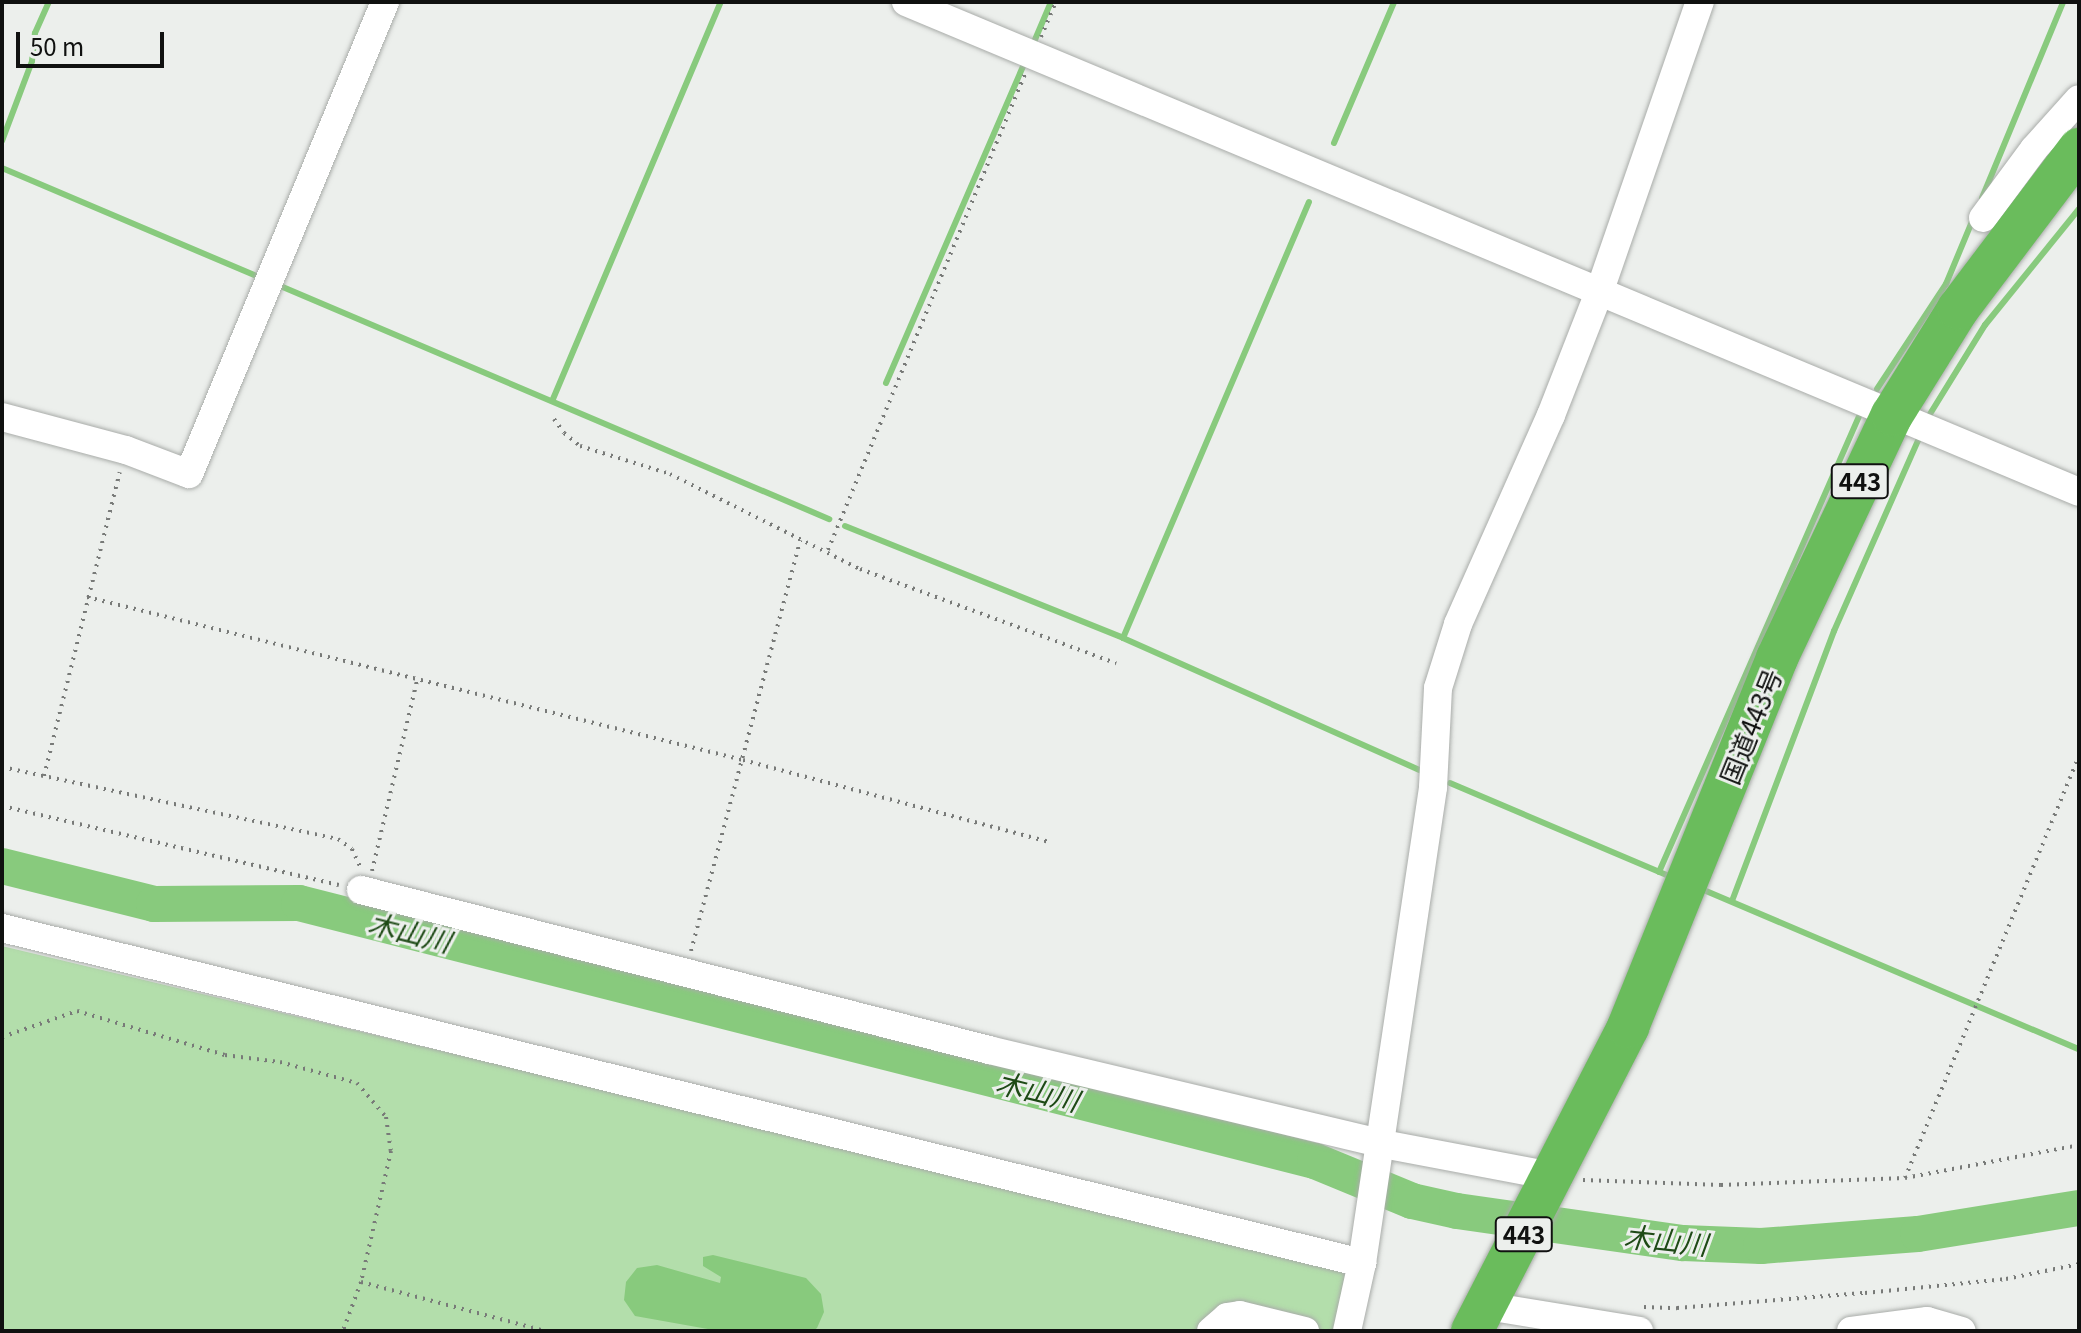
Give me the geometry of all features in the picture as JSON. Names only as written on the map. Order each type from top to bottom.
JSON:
[{"type":"highway","name":"国道443号","points":[[1484,1310],[1628,1027],[1813,576],[1892,415],[1958,309],[2028,184],[2079,149]]},
{"type":"street","points":[[2,417],[126,450],[189,474],[385,2]]},
{"type":"street","points":[[906,2],[2079,492]]},
{"type":"street","points":[[1347,1331],[1363,1257],[1433,787],[1438,688],[1458,624],[1551,415],[1600,290],[1700,2]]},
{"type":"street","points":[[1983,218],[2028,184],[2079,99]]},
{"type":"street","points":[[361,890],[989,1050],[1378,1143],[1553,1176]]},
{"type":"street","points":[[2,928],[1363,1257]]},
{"type":"street","points":[[1484,1310],[1634,1318]]},
{"type":"street","points":[[1211,1331],[1227,1317],[1240,1315],[1305,1331]]},
{"type":"street","points":[[1851,1331],[1927,1321],[1962,1331]]},
{"type":"path","points":[[827,551],[1056,2]]},
{"type":"path","points":[[554,419],[564,433],[580,446],[602,456],[670,474],[800,540],[910,589],[1013,622],[1116,663]]},
{"type":"path","points":[[44,776],[126,450]]},
{"type":"path","points":[[685,972],[800,540]]},
{"type":"path","points":[[87,597],[743,760],[1049,842]]},
{"type":"path","points":[[361,890],[371,876],[417,680]]},
{"type":"path","points":[[1905,1178],[2079,756]]},
{"type":"path","points":[[2,767],[338,839],[352,849],[361,867],[361,890]]},
{"type":"path","points":[[2,806],[361,890]]},
{"type":"path","points":[[2,1037],[77,1011],[225,1055],[280,1062],[357,1083],[386,1117],[391,1151],[361,1282],[343,1331]]},
{"type":"path","points":[[1553,1176],[1606,1182],[1721,1185],[1905,1178],[2079,1145]]},
{"type":"path","points":[[1634,1318],[1677,1308],[2006,1279],[2079,1264]]},
{"type":"path","points":[[361,1282],[545,1331]]},
{"type":"shaded area","points":[[2,946],[1350,1268],[1340,1313],[1333,1331],[2,1331]]},
{"type":"shaded area","points":[[713,1255],[806,1278],[821,1294],[824,1312],[817,1328],[813,1331],[719,1331],[635,1316],[624,1300],[626,1282],[637,1268],[657,1265],[720,1283],[721,1277],[703,1266],[703,1257]]},
{"type":"waterway","points":[[2,141],[32,61],[35,33],[49,2]]},
{"type":"waterway","points":[[553,399],[721,2]]},
{"type":"waterway","points":[[1034,42],[1051,2]]},
{"type":"waterway","points":[[1334,143],[1394,2]]},
{"type":"waterway","points":[[1982,198],[2063,2]]},
{"type":"waterway","points":[[886,383],[1023,67]]},
{"type":"waterway","points":[[2,168],[264,279]]},
{"type":"waterway","points":[[1123,638],[1309,202]]},
{"type":"waterway","points":[[1930,414],[1985,325],[2079,209]]},
{"type":"waterway","points":[[1877,389],[1946,284],[1973,219]]},
{"type":"waterway","points":[[278,285],[829,519]]},
{"type":"waterway","points":[[1659,872],[1859,417]]},
{"type":"waterway","points":[[1732,901],[1834,631],[1920,436]]},
{"type":"waterway","points":[[845,526],[1123,638],[1420,770]]},
{"type":"waterway","points":[[1450,783],[1674,878]]},
{"type":"waterway","name":"木山川","points":[[2,866],[154,904],[299,903],[1315,1161],[1412,1201],[1457,1211],[1683,1243],[1761,1246],[1918,1234],[2079,1208]]},
{"type":"waterway","points":[[1699,888],[2079,1049]]}]
